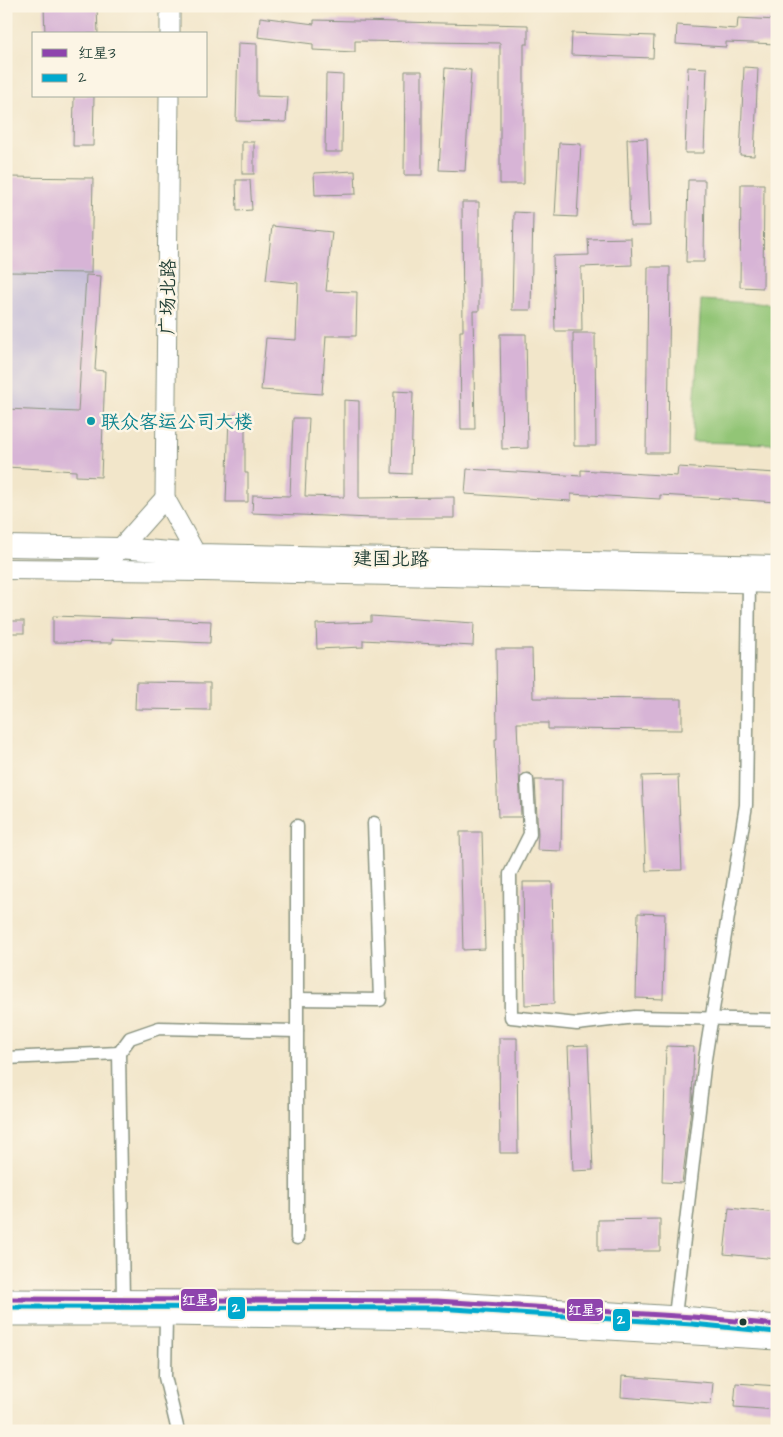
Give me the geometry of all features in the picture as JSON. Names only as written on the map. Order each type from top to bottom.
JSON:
[{"type":"main road","name":"建国北路","points":[[6,546],[119,548],[200,562],[777,583]]},
{"type":"main road","name":"建国北路","points":[[6,569],[101,570],[200,562],[777,566]]},
{"type":"street","points":[[170,6],[170,32]]},
{"type":"street","name":"广场北路","points":[[165,498],[169,98]]},
{"type":"street","points":[[101,570],[165,498],[200,562]]},
{"type":"street","points":[[675,1316],[704,1059],[746,805],[749,583]]},
{"type":"street","points":[[527,780],[530,834],[510,874],[511,1017],[577,1024],[636,1017],[777,1020]]},
{"type":"street","points":[[297,999],[380,1000],[374,823]]},
{"type":"street","points":[[297,826],[297,1238]]},
{"type":"street","points":[[123,1300],[119,1053],[130,1038],[159,1028],[297,1031]]},
{"type":"street","points":[[6,1058],[119,1053]]},
{"type":"street","points":[[6,1299],[437,1301],[675,1316],[777,1325]]},
{"type":"street","points":[[6,1316],[437,1320],[777,1340]]},
{"type":"street","points":[[166,1316],[165,1377],[178,1431]]},
{"type":"shaded area","points":[[6,272],[101,273],[96,370],[105,371],[101,477],[76,476],[76,471],[6,467]]},
{"type":"green space","points":[[701,300],[777,304],[777,444],[692,442]]},
{"type":"building","points":[[97,6],[98,32],[45,32],[44,7]]},
{"type":"building","points":[[260,17],[314,24],[314,20],[528,25],[528,44],[524,44],[524,184],[500,184],[500,43],[355,41],[355,52],[313,50],[313,44],[258,37]]},
{"type":"building","points":[[738,18],[777,20],[777,44],[726,42],[726,47],[676,44],[677,25],[737,29]]},
{"type":"building","points":[[572,33],[654,36],[653,58],[571,55]]},
{"type":"building","points":[[238,43],[257,44],[257,96],[288,97],[286,122],[236,121]]},
{"type":"building","points":[[688,67],[707,68],[704,153],[685,153]]},
{"type":"building","points":[[744,67],[758,68],[754,156],[740,155]]},
{"type":"building","points":[[445,68],[471,70],[465,171],[439,170]]},
{"type":"building","points":[[405,71],[422,71],[422,175],[404,175]]},
{"type":"building","points":[[326,74],[343,75],[342,152],[325,152]]},
{"type":"building","points":[[74,98],[94,98],[93,146],[73,146]]},
{"type":"building","points":[[647,138],[650,226],[630,226],[627,139]]},
{"type":"building","points":[[242,142],[254,142],[254,174],[242,174]]},
{"type":"building","points":[[559,143],[581,144],[577,217],[555,216]]},
{"type":"building","points":[[355,171],[356,194],[315,195],[314,173]]},
{"type":"building","points":[[6,177],[93,178],[91,273],[6,272]]},
{"type":"building","points":[[236,180],[250,180],[252,210],[237,211]]},
{"type":"building","points":[[688,180],[705,180],[704,262],[686,262]]},
{"type":"building","points":[[741,184],[764,184],[763,288],[740,287]]},
{"type":"building","points":[[462,202],[479,202],[479,311],[473,311],[475,429],[461,429],[460,331],[463,331]]},
{"type":"building","points":[[514,212],[533,213],[531,310],[512,310]]},
{"type":"building","points":[[272,226],[332,232],[326,291],[357,292],[356,336],[326,336],[322,394],[261,390],[266,338],[296,340],[298,283],[266,280]]},
{"type":"building","points":[[631,238],[632,265],[581,267],[582,331],[555,331],[553,256],[589,255],[588,239]]},
{"type":"building","points":[[648,267],[670,267],[668,453],[646,453]]},
{"type":"building","points":[[86,275],[101,276],[95,370],[105,371],[101,477],[76,476],[76,471],[6,467],[6,409],[78,412]]},
{"type":"building","points":[[573,333],[595,333],[596,446],[574,446]]},
{"type":"building","points":[[500,334],[526,334],[528,448],[502,449]]},
{"type":"building","points":[[394,391],[413,392],[411,474],[392,473]]},
{"type":"building","points":[[344,400],[359,401],[359,498],[454,497],[454,518],[371,518],[252,513],[253,495],[290,496],[293,418],[309,418],[305,496],[344,497]]},
{"type":"building","points":[[229,415],[245,415],[245,473],[248,473],[248,502],[226,502]]},
{"type":"building","points":[[678,467],[777,473],[777,502],[660,495],[660,499],[571,494],[571,501],[465,494],[467,469],[581,476],[581,470],[677,476]]},
{"type":"building","points":[[53,616],[211,621],[210,643],[112,639],[112,643],[53,642]]},
{"type":"building","points":[[371,616],[474,623],[473,646],[363,640],[363,647],[317,649],[316,624],[371,622]]},
{"type":"building","points":[[6,621],[24,621],[24,633],[6,633]]},
{"type":"building","points":[[496,649],[532,649],[533,698],[682,699],[682,730],[548,729],[548,723],[517,723],[521,817],[498,817],[495,739],[497,739]]},
{"type":"building","points":[[136,682],[210,683],[210,710],[135,709]]},
{"type":"building","points":[[678,775],[682,870],[646,871],[642,776]]},
{"type":"building","points":[[535,780],[562,780],[561,851],[537,850]]},
{"type":"building","points":[[460,832],[482,832],[485,949],[463,950]]},
{"type":"building","points":[[523,882],[552,882],[554,1004],[525,1005]]},
{"type":"building","points":[[638,913],[665,914],[663,999],[636,998]]},
{"type":"building","points":[[499,1038],[517,1038],[518,1153],[500,1153]]},
{"type":"building","points":[[588,1045],[593,1170],[573,1171],[568,1046]]},
{"type":"building","points":[[666,1046],[694,1047],[692,1100],[682,1183],[662,1182]]},
{"type":"building","points":[[729,1208],[777,1213],[777,1259],[724,1254]]},
{"type":"building","points":[[660,1219],[660,1251],[598,1251],[598,1220]]},
{"type":"building","points":[[622,1376],[713,1383],[711,1404],[621,1397]]},
{"type":"building","points":[[736,1383],[777,1386],[777,1410],[734,1407]]},
{"type":"transit line","name":"红星3","points":[[6,1299],[437,1301],[693,1317],[777,1325]]},
{"type":"transit line","name":"2","points":[[6,1307],[437,1308],[692,1324],[776,1332]]},
{"type":"place","name":"联众客运公司大楼","points":[[91,421]]}]
